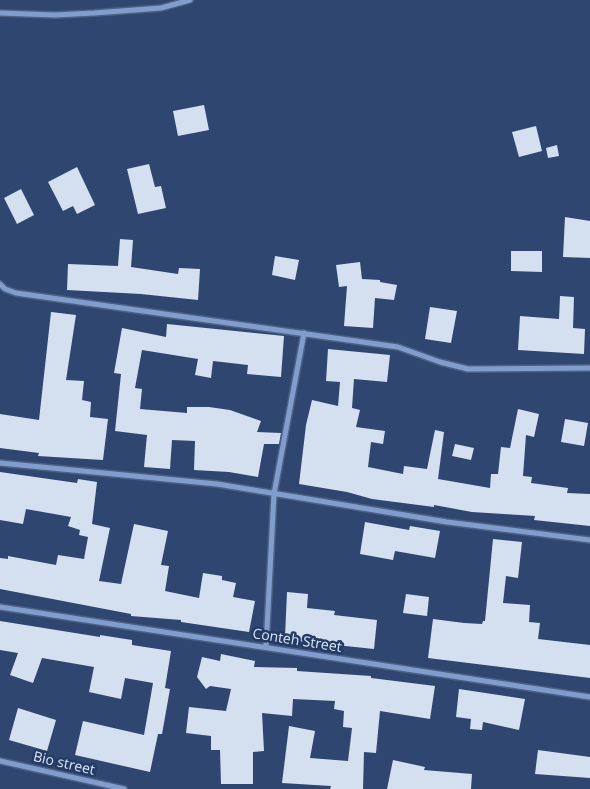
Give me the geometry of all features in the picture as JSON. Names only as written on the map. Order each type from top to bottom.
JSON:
[{"type":"street","points":[[0,13],[55,15],[94,13],[161,8],[190,0]]},
{"type":"street","points":[[0,284],[16,293],[398,347],[440,362],[468,369],[590,368]]},
{"type":"street","points":[[266,647],[274,494],[304,333]]},
{"type":"street","points":[[0,463],[218,484],[447,522],[590,540]]},
{"type":"street","name":"Conteh Street","points":[[0,607],[590,697]]},
{"type":"street","name":"Bio street","points":[[0,761],[124,789]]},
{"type":"building","points":[[204,105],[209,130],[178,136],[173,111]]},
{"type":"building","points":[[536,126],[542,151],[519,157],[512,132]]},
{"type":"building","points":[[557,145],[559,156],[548,158],[546,148]]},
{"type":"building","points":[[149,164],[155,187],[161,186],[166,208],[138,214],[127,169]]},
{"type":"building","points":[[77,167],[95,205],[77,214],[73,206],[63,211],[48,182]]},
{"type":"building","points":[[21,189],[34,215],[17,224],[4,198]]},
{"type":"building","points":[[565,217],[590,221],[590,258],[563,257]]},
{"type":"building","points":[[120,239],[133,240],[131,267],[178,274],[179,268],[200,269],[198,300],[141,294],[67,290],[68,264],[118,266]]},
{"type":"building","points":[[511,251],[542,251],[542,272],[511,271]]},
{"type":"building","points":[[275,256],[299,260],[295,280],[272,275]]},
{"type":"building","points":[[360,262],[362,279],[380,280],[380,282],[397,285],[394,300],[375,298],[373,328],[344,326],[347,286],[339,287],[336,265]]},
{"type":"building","points":[[560,296],[574,297],[573,328],[585,329],[584,354],[518,350],[520,316],[559,319]]},
{"type":"building","points":[[430,307],[457,311],[451,343],[425,339]]},
{"type":"building","points":[[51,312],[76,315],[66,380],[84,381],[82,400],[91,402],[90,417],[108,419],[103,460],[38,456],[39,453],[0,448],[0,414],[39,420]]},
{"type":"building","points":[[167,324],[284,336],[281,377],[247,374],[248,365],[213,361],[211,378],[195,375],[198,359],[142,350],[135,388],[142,389],[140,409],[187,413],[187,407],[209,407],[230,410],[261,421],[257,432],[281,433],[279,444],[264,444],[258,477],[229,472],[194,470],[195,441],[172,440],[170,469],[144,467],[147,435],[115,431],[121,374],[114,373],[122,328],[166,337]]},
{"type":"building","points":[[328,349],[390,355],[387,382],[354,379],[352,408],[360,410],[356,427],[385,431],[383,444],[371,442],[368,467],[403,474],[404,466],[427,469],[435,430],[444,432],[438,479],[490,488],[491,474],[498,474],[501,447],[510,448],[518,409],[539,414],[534,437],[526,435],[523,476],[532,477],[531,483],[568,488],[567,493],[590,494],[590,526],[534,520],[535,516],[472,512],[434,505],[434,507],[372,499],[347,492],[299,484],[306,425],[312,400],[338,406],[340,382],[326,381]]},
{"type":"building","points":[[565,419],[588,423],[584,446],[561,442]]},
{"type":"building","points":[[455,444],[474,448],[471,460],[452,456]]},
{"type":"building","points":[[0,472],[77,483],[78,479],[97,482],[92,524],[110,528],[99,581],[121,584],[134,524],[168,531],[161,565],[169,566],[165,591],[199,598],[203,573],[222,576],[222,580],[236,583],[233,597],[255,601],[249,632],[181,622],[181,620],[131,616],[131,614],[0,589],[0,558],[8,559],[8,556],[56,565],[58,555],[84,559],[88,537],[79,535],[80,530],[68,526],[71,517],[26,509],[23,524],[0,520]]},
{"type":"building","points":[[365,522],[409,530],[410,526],[440,531],[435,558],[395,551],[393,560],[360,554]]},
{"type":"building","points":[[493,539],[522,542],[518,578],[506,576],[503,603],[530,605],[529,622],[540,623],[538,639],[590,645],[590,678],[428,658],[433,619],[482,624],[485,621]]},
{"type":"building","points":[[287,592],[308,594],[307,608],[335,611],[334,615],[377,620],[374,649],[298,641],[299,638],[285,637]]},
{"type":"building","points":[[406,594],[429,597],[427,616],[403,613]]},
{"type":"building","points":[[0,621],[100,637],[100,635],[132,640],[132,645],[171,651],[165,688],[170,689],[162,734],[158,734],[150,772],[75,755],[83,721],[144,735],[153,683],[125,678],[121,699],[89,692],[94,667],[42,658],[33,683],[10,675],[18,653],[0,650]]},
{"type":"building","points":[[221,654],[255,661],[254,667],[297,668],[297,671],[371,676],[371,678],[435,686],[430,719],[380,711],[376,753],[364,752],[363,789],[330,789],[331,786],[282,783],[289,726],[315,731],[310,758],[348,761],[352,728],[343,727],[344,711],[334,709],[335,701],[293,699],[292,716],[262,713],[264,751],[253,752],[253,784],[221,784],[220,750],[211,750],[211,736],[186,733],[189,707],[226,711],[231,689],[210,686],[206,689],[197,677],[202,657],[220,661]]},
{"type":"building","points":[[459,689],[525,699],[519,730],[483,722],[482,730],[470,729],[471,719],[456,717]]},
{"type":"building","points":[[18,708],[56,720],[47,751],[9,740]]},
{"type":"building","points":[[538,750],[590,757],[590,778],[535,774]]},
{"type":"building","points":[[393,760],[425,767],[424,770],[472,774],[471,789],[387,789]]}]
